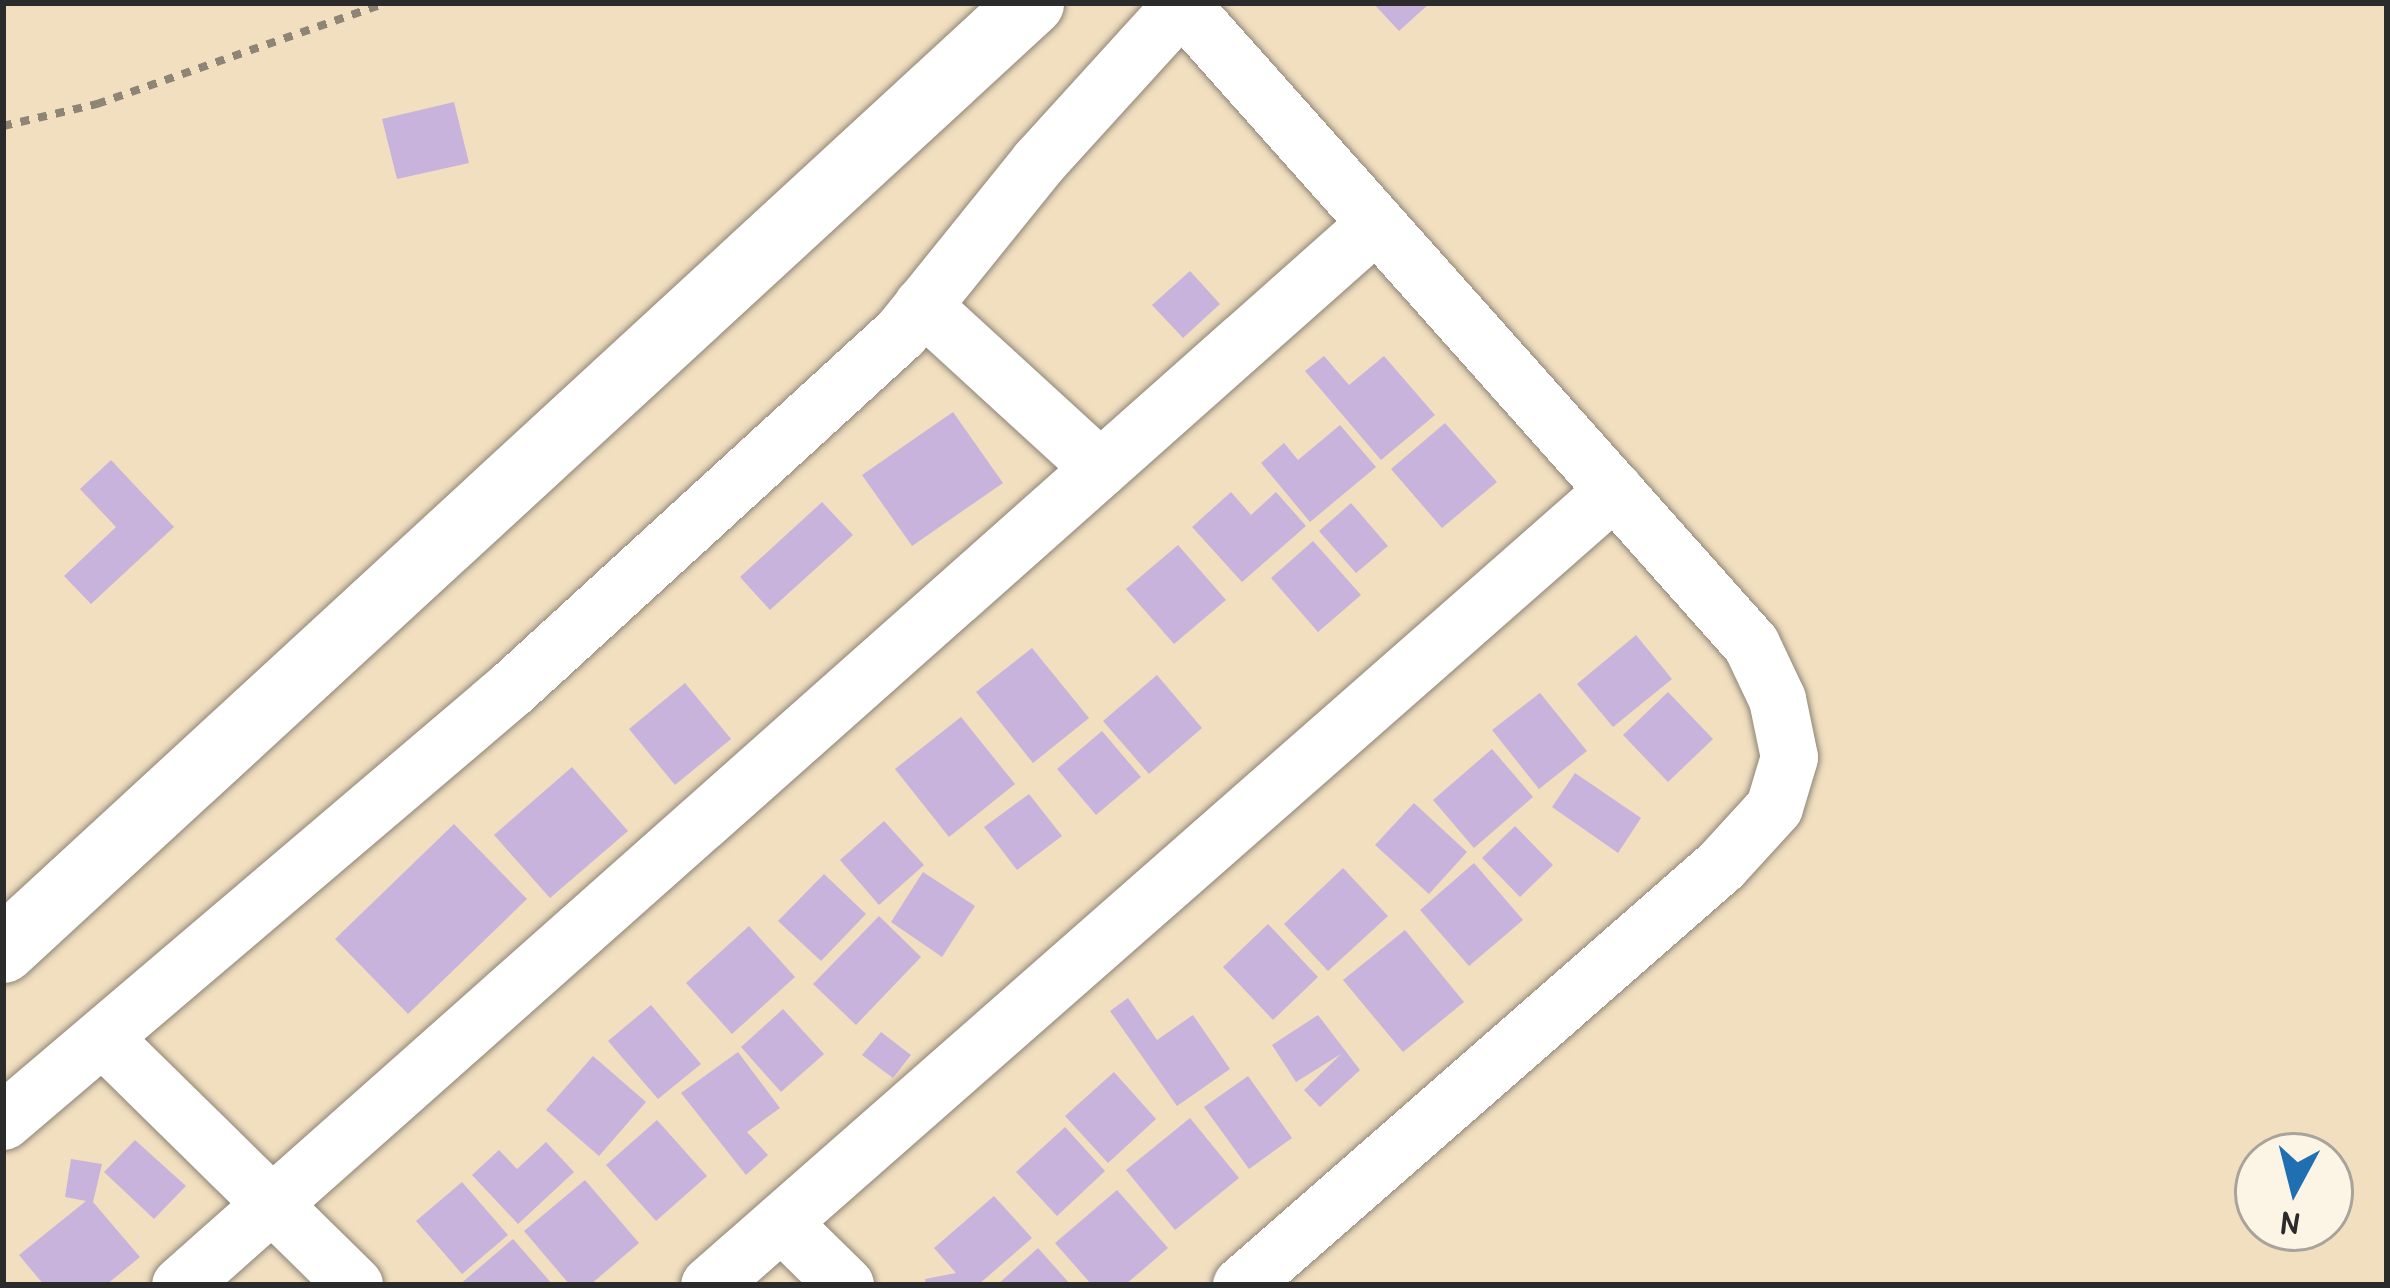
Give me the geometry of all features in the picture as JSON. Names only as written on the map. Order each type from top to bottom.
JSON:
[{"type":"main road","points":[[3,950],[1031,3]]},
{"type":"street","points":[[3,1121],[512,688],[922,305],[1180,4],[1750,644],[1777,699],[1789,757],[1774,807],[1720,865],[1241,1285]]},
{"type":"street","points":[[180,1285],[1376,223]]},
{"type":"street","points":[[922,305],[1100,468]]},
{"type":"street","points":[[709,1285],[1614,490]]},
{"type":"street","points":[[103,1038],[354,1285]]},
{"type":"street","points":[[781,1222],[845,1285]]},
{"type":"path","points":[[3,126],[119,97],[386,3]]},
{"type":"building","points":[[1373,3],[1430,3],[1399,31]]},
{"type":"building","points":[[454,102],[469,163],[397,179],[382,119]]},
{"type":"building","points":[[1190,271],[1220,304],[1183,338],[1152,305]]},
{"type":"building","points":[[1324,356],[1349,385],[1384,356],[1435,415],[1381,460],[1305,371]]},
{"type":"building","points":[[953,412],[1003,483],[912,546],[862,475]]},
{"type":"building","points":[[1445,423],[1497,482],[1442,528],[1391,469]]},
{"type":"building","points":[[1340,425],[1376,467],[1310,522],[1261,463],[1284,443],[1298,460]]},
{"type":"building","points":[[111,460],[174,527],[91,604],[64,576],[116,527],[80,489]]},
{"type":"building","points":[[1231,492],[1251,515],[1276,492],[1306,526],[1242,582],[1192,527]]},
{"type":"building","points":[[822,502],[853,535],[770,610],[740,577]]},
{"type":"building","points":[[1351,503],[1388,546],[1356,573],[1319,531]]},
{"type":"building","points":[[1313,541],[1361,595],[1318,632],[1271,578]]},
{"type":"building","points":[[1178,545],[1226,600],[1174,644],[1126,589]]},
{"type":"building","points":[[1636,635],[1672,679],[1613,727],[1577,684]]},
{"type":"building","points":[[1032,648],[1089,718],[1033,763],[976,692]]},
{"type":"building","points":[[1157,675],[1202,728],[1149,774],[1103,721]]},
{"type":"building","points":[[685,683],[731,739],[675,785],[629,729]]},
{"type":"building","points":[[1668,692],[1713,739],[1668,782],[1623,735]]},
{"type":"building","points":[[1540,693],[1587,751],[1539,789],[1492,730]]},
{"type":"building","points":[[961,717],[1015,784],[949,837],[895,769]]},
{"type":"building","points":[[1102,731],[1141,777],[1096,815],[1057,769]]},
{"type":"building","points":[[1492,749],[1533,797],[1474,848],[1433,800]]},
{"type":"building","points":[[572,767],[628,831],[550,898],[494,835]]},
{"type":"building","points":[[1575,773],[1641,818],[1618,853],[1552,807]]},
{"type":"building","points":[[1029,794],[1062,836],[1017,870],[984,827]]},
{"type":"building","points":[[1414,803],[1467,852],[1429,894],[1375,845]]},
{"type":"building","points":[[884,821],[924,865],[879,905],[840,860]]},
{"type":"building","points":[[454,824],[527,899],[408,1014],[335,939]]},
{"type":"building","points":[[1515,826],[1553,865],[1520,897],[1482,858]]},
{"type":"building","points":[[1474,863],[1523,920],[1469,966],[1420,910]]},
{"type":"building","points":[[1343,868],[1388,916],[1328,971],[1284,924]]},
{"type":"building","points":[[923,872],[975,906],[942,957],[891,922]]},
{"type":"building","points":[[824,874],[866,914],[821,961],[778,921]]},
{"type":"building","points":[[879,916],[921,957],[856,1025],[813,984]]},
{"type":"building","points":[[1268,924],[1318,977],[1273,1020],[1223,967]]},
{"type":"building","points":[[749,926],[795,977],[732,1034],[686,983]]},
{"type":"building","points":[[1405,930],[1464,1002],[1403,1052],[1343,980]]},
{"type":"building","points":[[1128,998],[1157,1040],[1193,1015],[1230,1069],[1177,1106],[1110,1011]]},
{"type":"building","points":[[651,1005],[701,1064],[658,1099],[608,1041]]},
{"type":"building","points":[[783,1009],[824,1054],[781,1092],[741,1047]]},
{"type":"building","points":[[1318,1015],[1360,1070],[1320,1107],[1304,1090],[1341,1054],[1296,1082],[1272,1045]]},
{"type":"building","points":[[881,1032],[911,1055],[893,1078],[862,1055]]},
{"type":"building","points":[[738,1052],[780,1108],[747,1132],[768,1155],[746,1175],[681,1093]]},
{"type":"building","points":[[593,1056],[646,1102],[599,1156],[546,1110]]},
{"type":"building","points":[[1114,1072],[1156,1119],[1108,1163],[1065,1116]]},
{"type":"building","points":[[1248,1076],[1292,1138],[1249,1169],[1204,1107]]},
{"type":"building","points":[[1190,1118],[1239,1178],[1175,1230],[1126,1170]]},
{"type":"building","points":[[657,1120],[707,1176],[656,1221],[606,1165]]},
{"type":"building","points":[[1065,1127],[1105,1171],[1057,1216],[1016,1172]]},
{"type":"building","points":[[135,1140],[186,1186],[154,1219],[104,1172]]},
{"type":"building","points":[[546,1142],[574,1172],[518,1224],[472,1175],[499,1150],[517,1169]]},
{"type":"building","points":[[71,1159],[102,1164],[93,1202],[140,1257],[106,1285],[44,1285],[19,1255],[86,1201],[65,1197]]},
{"type":"building","points":[[585,1180],[639,1243],[590,1285],[570,1285],[524,1231]]},
{"type":"building","points":[[462,1182],[508,1235],[462,1274],[416,1221]]},
{"type":"building","points":[[1117,1190],[1168,1248],[1125,1285],[1092,1285],[1055,1243]]},
{"type":"building","points":[[994,1196],[1032,1238],[978,1285],[926,1285],[925,1279],[956,1273],[934,1248]]},
{"type":"building","points":[[513,1239],[553,1285],[459,1285]]},
{"type":"building","points":[[1038,1248],[1071,1285],[997,1285]]}]
